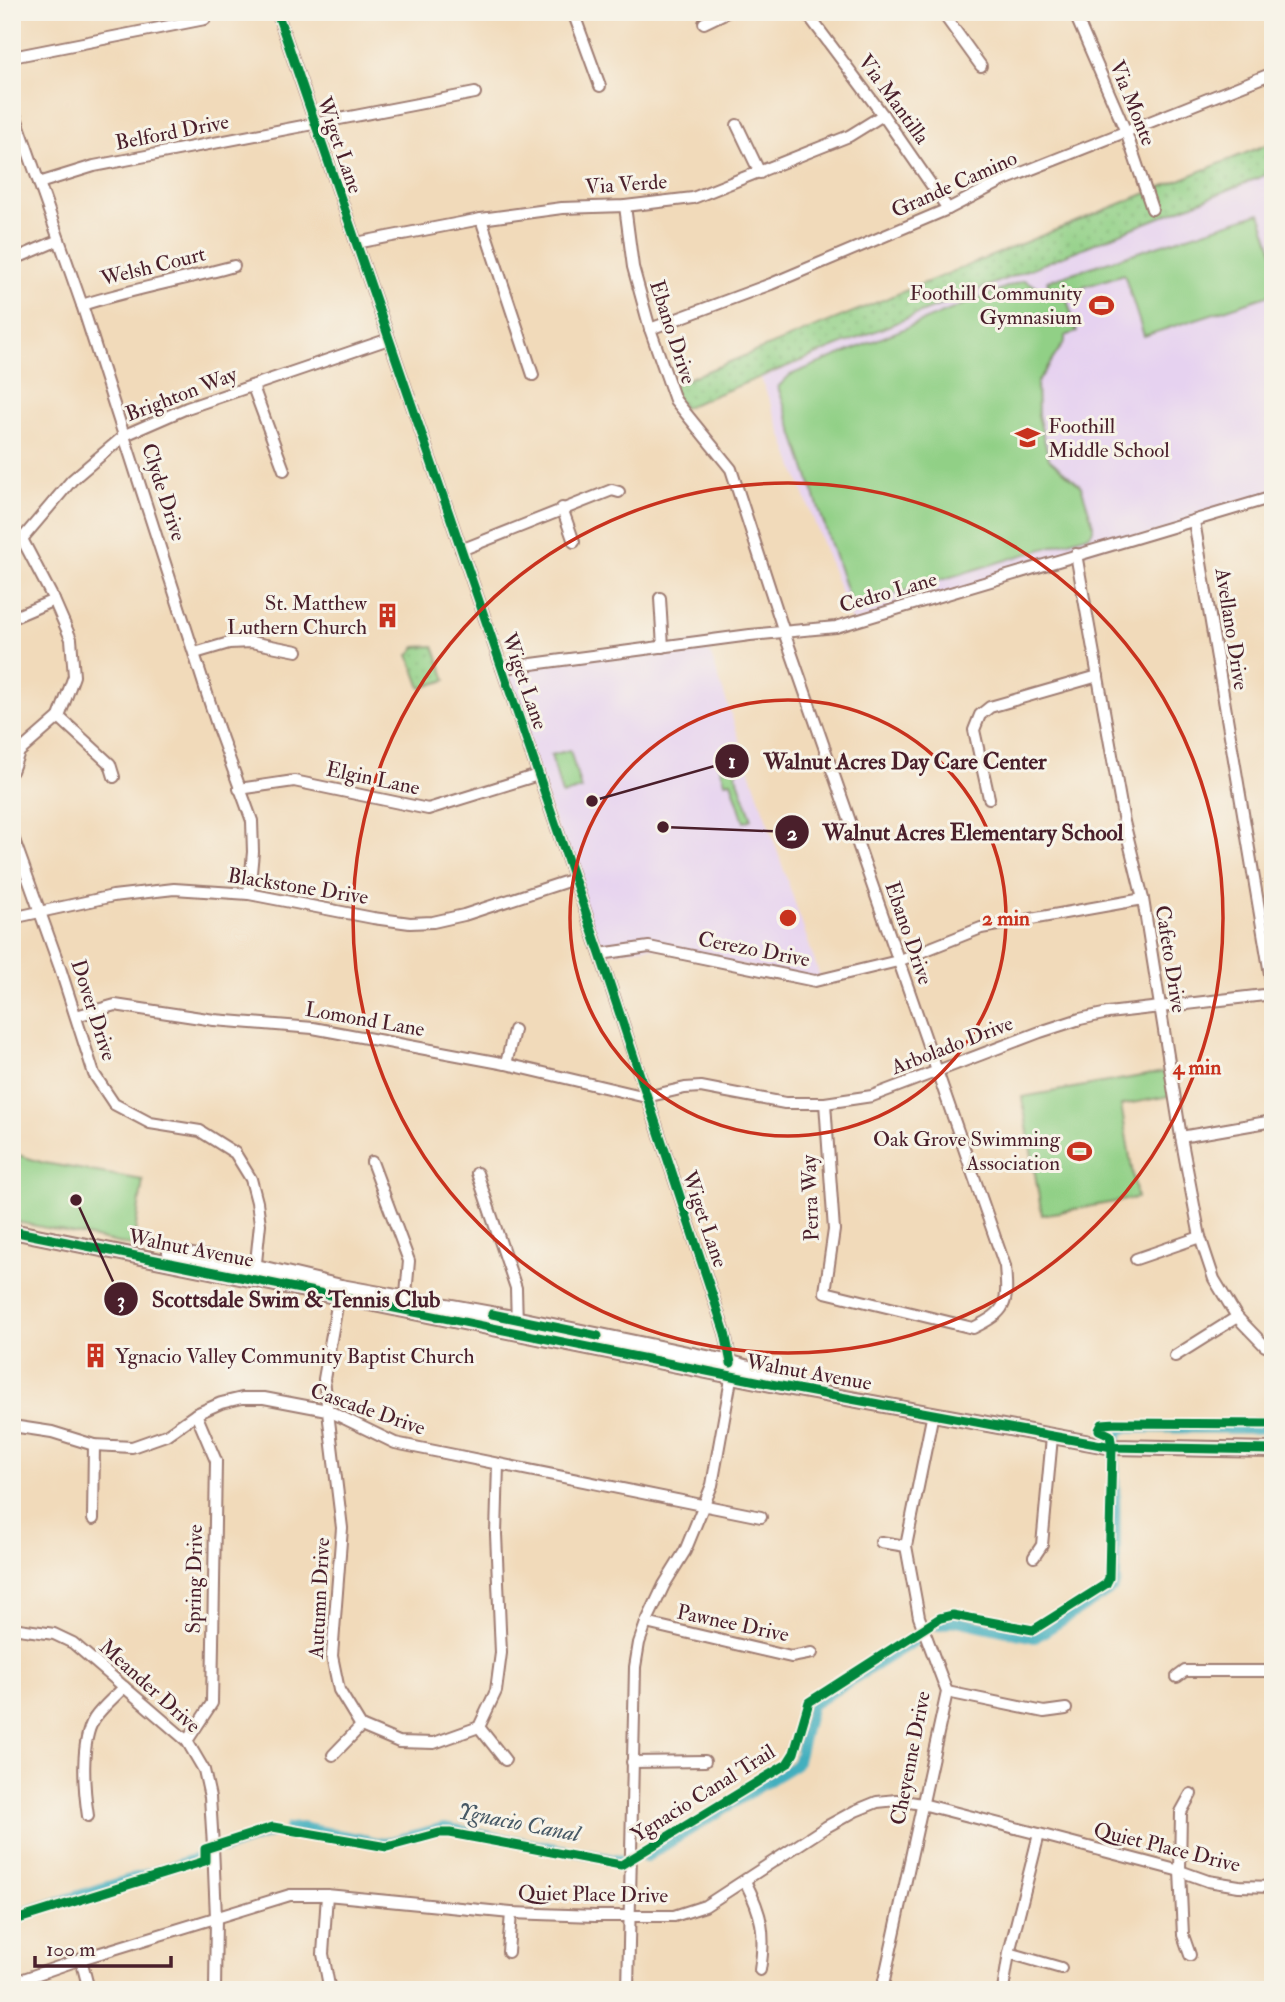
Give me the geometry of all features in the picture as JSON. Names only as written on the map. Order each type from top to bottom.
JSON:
[{"type":"street","name":"Wiget Lane","points":[[277,12],[600,954],[725,1333],[731,1369],[712,1485],[685,1551],[664,1585],[646,1623],[635,1667],[628,1990]]},
{"type":"street","points":[[573,12],[600,86]]},
{"type":"street","points":[[704,23],[727,12]]},
{"type":"street","name":"Via Mantilla","points":[[806,12],[883,115],[948,209]]},
{"type":"street","points":[[942,12],[981,66]]},
{"type":"street","name":"Via Monte","points":[[1074,12],[1126,132],[1152,209]]},
{"type":"street","points":[[12,57],[205,19]]},
{"type":"street","name":"Grande Camino","points":[[650,329],[771,284],[948,209],[1004,180],[1273,73]]},
{"type":"street","name":"Belford Drive","points":[[39,183],[94,166],[475,93]]},
{"type":"street","name":"Clyde Drive","points":[[12,106],[82,304],[239,789],[252,821],[253,852],[249,894]]},
{"type":"street","name":"Via Verde","points":[[356,243],[481,219],[562,208],[625,206],[693,198],[849,136],[883,115]]},
{"type":"street","points":[[737,125],[760,173]]},
{"type":"street","name":"Ebano Drive","points":[[625,206],[633,267],[650,329],[675,400],[732,469],[784,632],[1005,1266],[1007,1298],[994,1318],[973,1328],[825,1292]]},
{"type":"street","points":[[481,219],[533,375]]},
{"type":"street","points":[[12,260],[59,240]]},
{"type":"street","name":"Welsh Court","points":[[82,304],[127,290],[173,283],[234,266]]},
{"type":"street","name":"Brighton Way","points":[[17,537],[72,480],[125,435],[187,408],[389,339]]},
{"type":"street","points":[[253,387],[284,470]]},
{"type":"street","points":[[461,550],[562,508],[612,490],[619,492]]},
{"type":"street","name":"Cedro Lane","points":[[502,668],[852,624],[1076,554],[1273,497]]},
{"type":"street","points":[[562,508],[573,542]]},
{"type":"street","name":"Avellano Drive","points":[[1194,520],[1273,993]]},
{"type":"street","points":[[12,771],[19,752],[59,717],[75,676],[71,639],[54,600],[17,537]]},
{"type":"street","name":"Cafeto Drive","points":[[1076,554],[1124,822],[1143,899],[1159,1007],[1200,1237],[1214,1279],[1237,1317],[1265,1346],[1273,1348]]},
{"type":"street","points":[[660,598],[663,647]]},
{"type":"street","points":[[12,618],[54,600]]},
{"type":"street","points":[[195,653],[229,643],[251,642],[297,651]]},
{"type":"street","points":[[989,798],[974,730],[980,715],[990,707],[1098,676]]},
{"type":"street","points":[[59,717],[110,764],[114,777]]},
{"type":"street","name":"Elgin Lane","points":[[239,789],[294,781],[428,809],[538,775]]},
{"type":"street","name":"Dover Drive","points":[[12,834],[94,1074],[114,1104],[150,1123],[201,1131],[235,1153],[251,1178],[257,1202],[260,1224],[255,1272]]},
{"type":"street","name":"Blackstone Drive","points":[[12,918],[113,895],[174,889],[249,894],[373,918],[410,923],[433,922],[464,915],[574,879]]},
{"type":"street","name":"Cerezo Drive","points":[[600,954],[649,947],[815,981],[898,961],[981,928],[1143,899]]},
{"type":"street","name":"Arbolado Drive","points":[[646,1097],[685,1087],[701,1087],[785,1103],[825,1103],[872,1096],[1040,1031],[1080,1019],[1108,1013],[1273,993]]},
{"type":"street","name":"Lomond Lane","points":[[76,1016],[115,1005],[214,1020],[313,1028],[506,1064],[646,1097]]},
{"type":"street","points":[[506,1064],[514,1030]]},
{"type":"street","name":"Perra Way","points":[[825,1103],[834,1230],[825,1292]]},
{"type":"street","points":[[1181,1137],[1273,1121]]},
{"type":"street","points":[[372,1162],[409,1261],[406,1304]]},
{"type":"street","points":[[477,1173],[516,1288],[517,1325]]},
{"type":"street","name":"Walnut Avenue","points":[[12,1221],[340,1292],[517,1325],[1052,1437],[1112,1447],[1273,1450]]},
{"type":"street","name":"Walnut Avenue","points":[[12,1231],[255,1272]]},
{"type":"street","points":[[1136,1259],[1200,1237]]},
{"type":"street","name":"Autumn Drive","points":[[340,1292],[324,1379],[342,1528],[332,1656],[339,1690],[360,1726]]},
{"type":"street","points":[[1175,1356],[1237,1317]]},
{"type":"street","name":"Cascade Drive","points":[[12,1426],[52,1433],[94,1445],[132,1447],[166,1435],[196,1414],[221,1403],[242,1398],[264,1398],[327,1410],[394,1443],[761,1517]]},
{"type":"street","name":"Cheyenne Drive","points":[[882,1990],[947,1692],[919,1617],[906,1546],[933,1413]]},
{"type":"street","name":"Spring Drive","points":[[187,1741],[212,1703],[216,1461],[196,1414]]},
{"type":"street","points":[[1034,1557],[1042,1545],[1052,1437]]},
{"type":"street","points":[[93,1519],[94,1445]]},
{"type":"street","points":[[333,1755],[360,1726],[399,1742],[435,1743],[479,1727],[496,1691],[501,1653],[496,1534],[498,1464]]},
{"type":"street","points":[[881,1542],[906,1546]]},
{"type":"street","name":"Pawnee Drive","points":[[646,1623],[791,1657],[812,1653]]},
{"type":"street","name":"Meander Drive","points":[[12,1628],[54,1634],[73,1643],[187,1741],[204,1770],[210,1797],[216,1917],[215,1990]]},
{"type":"street","points":[[1177,1677],[1185,1671],[1273,1671]]},
{"type":"street","points":[[88,1816],[85,1754],[94,1720],[124,1687]]},
{"type":"street","points":[[947,1692],[1044,1712],[1066,1709]]},
{"type":"street","points":[[479,1727],[505,1760]]},
{"type":"street","points":[[632,1762],[705,1761]]},
{"type":"street","points":[[1190,1955],[1183,1935],[1180,1871],[1181,1812],[1191,1794]]},
{"type":"street","name":"Quiet Place Drive","points":[[12,1983],[290,1895],[327,1895],[512,1913],[674,1916],[705,1906],[855,1811],[877,1802],[897,1800],[1039,1834],[1180,1871],[1208,1881],[1239,1886],[1273,1887]]},
{"type":"street","points":[[1003,1990],[1009,1953],[1039,1834]]},
{"type":"street","points":[[745,1881],[759,1908],[763,1930],[764,1946],[760,1970]]},
{"type":"street","points":[[327,1895],[323,1954],[331,1990]]},
{"type":"street","points":[[508,1952],[512,1913]]},
{"type":"street","points":[[1009,1953],[1060,1968]]},
{"type":"street","points":[[81,1959],[89,1990]]},
{"type":"shaded area","name":"Foothill Middle School","points":[[1273,172],[1273,497],[852,623],[761,378]]},
{"type":"shaded area","points":[[706,641],[821,980],[649,947],[600,954],[502,668]]},
{"type":"green space","points":[[1273,142],[1273,172],[683,408],[670,386]]},
{"type":"green space","points":[[1260,213],[1273,252],[1273,294],[1144,336],[1124,274],[1065,293],[1077,332],[1065,336],[1065,341],[1037,383],[1038,415],[1049,459],[1081,486],[1093,524],[1089,535],[852,607],[778,387],[790,375],[1024,280],[1051,294],[1047,281]]},
{"type":"green space","points":[[434,646],[446,680],[421,688],[409,655],[416,647]]},
{"type":"green space","points":[[570,750],[581,789],[562,795],[551,755]]},
{"type":"green space","points":[[736,753],[740,766],[736,774],[752,819],[744,822],[731,781],[725,782],[718,760]]},
{"type":"green space","name":"Oak Grove Swimming Association","points":[[1170,1071],[1175,1095],[1121,1105],[1137,1198],[1042,1215],[1022,1097]]},
{"type":"green space","points":[[12,1153],[44,1163],[143,1180],[133,1246],[12,1221]]},
{"type":"waterway","name":"Ygnacio Canal","points":[[1117,1439],[1119,1431],[1125,1428],[1273,1429]]},
{"type":"waterway","name":"Ygnacio Canal","points":[[938,1626],[957,1621],[1035,1638],[1114,1588],[1115,1458]]},
{"type":"waterway","name":"Ygnacio Canal","points":[[645,1858],[794,1766],[798,1761],[812,1705],[917,1640]]},
{"type":"waterway","name":"Ygnacio Canal","points":[[289,1828],[301,1827],[383,1843],[444,1827],[619,1860]]},
{"type":"waterway","name":"Ygnacio Canal","points":[[225,1849],[269,1834]]},
{"type":"waterway","name":"Ygnacio Canal","points":[[12,1916],[200,1857]]},
{"type":"cycle path","points":[[277,12],[600,954],[725,1333],[731,1363]]},
{"type":"cycle path","points":[[12,1231],[786,1387],[1112,1447],[1273,1450]]},
{"type":"cycle path","points":[[492,1314],[598,1336]]},
{"type":"cycle path","name":"Ygnacio Canal Trail","points":[[12,1921],[205,1861],[205,1849],[273,1827],[387,1847],[439,1833],[450,1833],[621,1865],[787,1764],[794,1753],[809,1702],[940,1618],[953,1615],[1033,1630],[1106,1584],[1109,1578],[1112,1447],[1110,1435],[1099,1430],[1102,1424],[1273,1424]]},
{"type":"place","name":"Foothill Community Gymnasium","points":[[1102,305]]},
{"type":"place","name":"Foothill Middle School","points":[[1028,438]]},
{"type":"place","name":"St. Matthew Luthern Church","points":[[387,615]]},
{"type":"place","name":"Walnut Acres Day Care Center","points":[[592,801]]},
{"type":"place","name":"Walnut Acres Elementary School","points":[[663,827]]},
{"type":"place","name":"Oak Grove Swimming Association","points":[[1080,1151]]},
{"type":"place","name":"Scottsdale Swim & Tennis Club","points":[[76,1200]]},
{"type":"place","name":"Ygnacio Valley Community Baptist Church","points":[[95,1356]]}]
